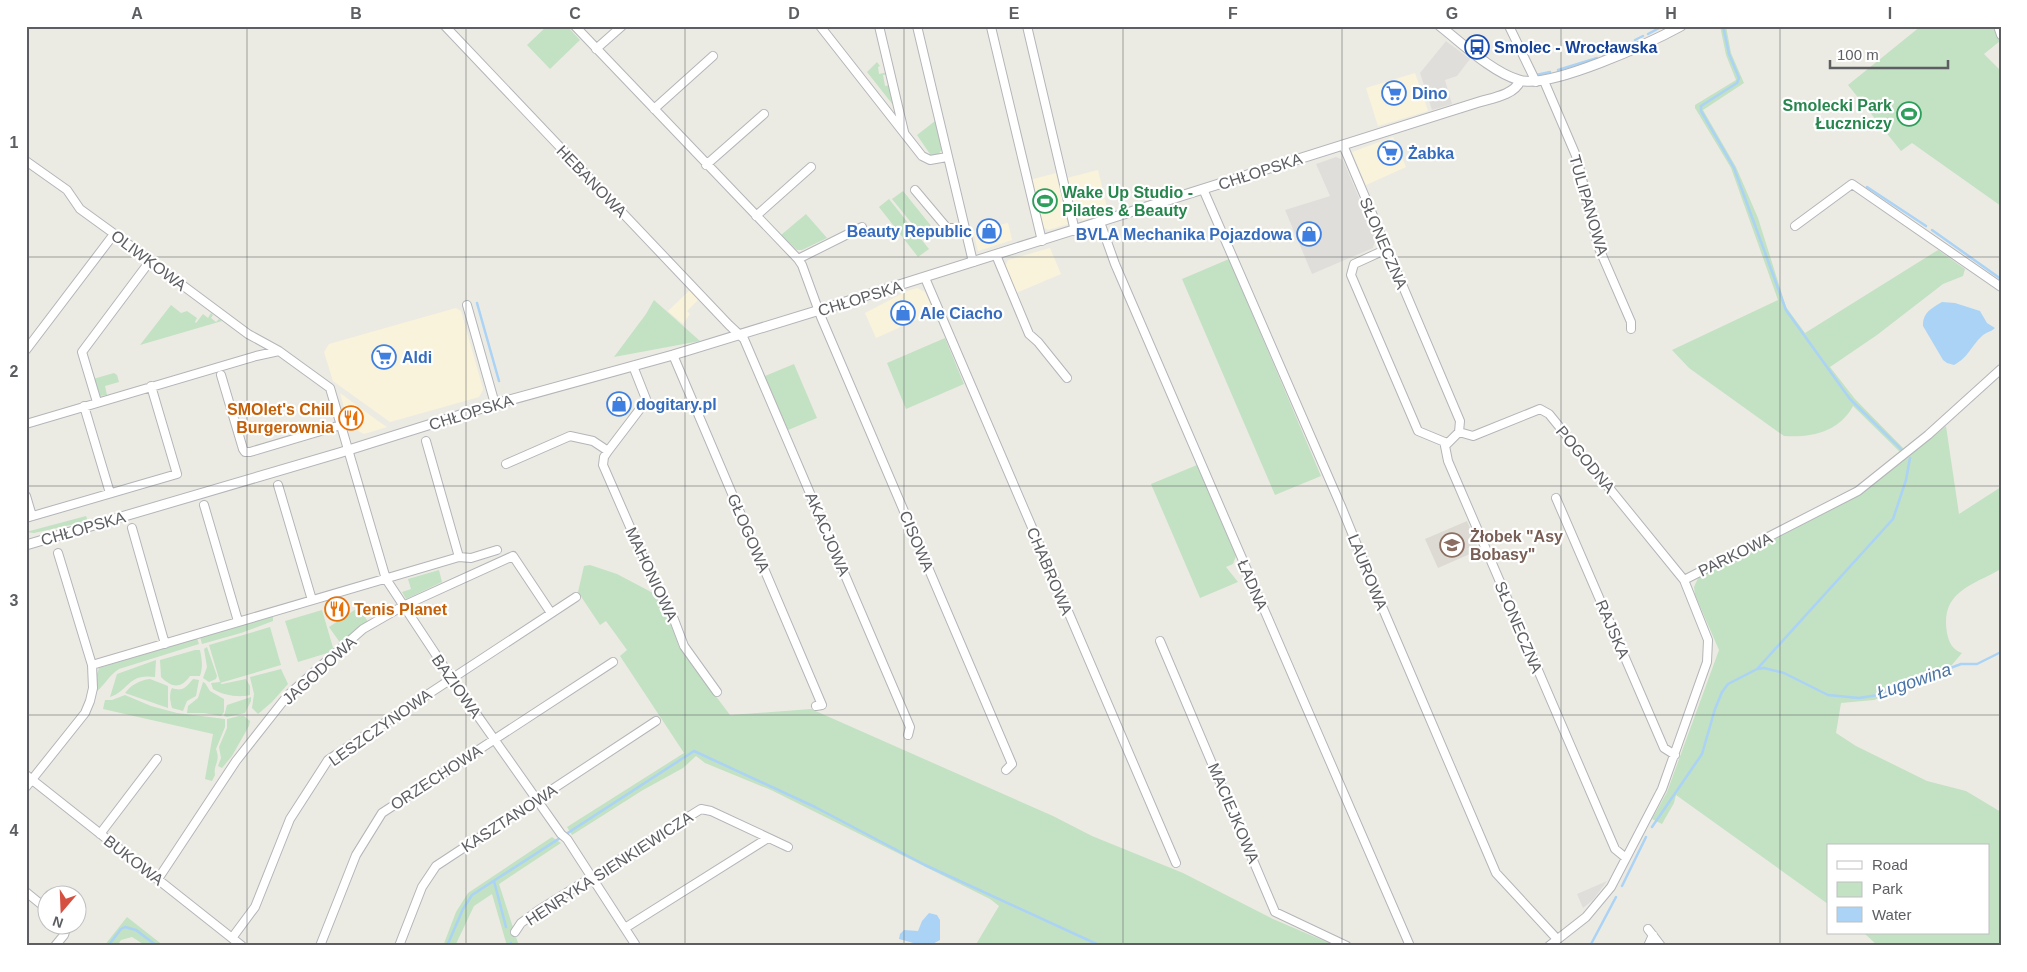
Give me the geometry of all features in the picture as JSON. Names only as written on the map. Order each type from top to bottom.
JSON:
[{"type":"street","name":"HEBANOWA","points":[[445,26],[729,325],[740,334]]},
{"type":"street","points":[[575,26],[798,259],[802,265],[818,311]]},
{"type":"street","points":[[596,49],[622,26]]},
{"type":"street","points":[[820,26],[924,158],[930,160],[948,157]]},
{"type":"street","points":[[880,26],[904,134]]},
{"type":"street","points":[[917,26],[973,262]]},
{"type":"street","points":[[1027,26],[1075,231]]},
{"type":"street","points":[[1440,26],[1498,69],[1520,81],[1540,81],[1602,62],[1668,29],[1681,26]]},
{"type":"street","name":"TULIPANOWA","points":[[1509,26],[1540,81],[1576,158],[1598,246],[1631,322],[1631,329]]},
{"type":"street","points":[[1998,26],[2001,35]]},
{"type":"street","points":[[991,27],[1042,241]]},
{"type":"street","points":[[654,109],[713,56]]},
{"type":"street","name":"CHŁOPSKA","points":[[26,545],[348,451],[495,404],[673,355],[925,278],[1508,92],[1517,86],[1520,81]]},
{"type":"street","points":[[706,165],[764,114]]},
{"type":"street","name":"SŁONECZNA","points":[[1343,145],[1450,394],[1460,421],[1459,432]]},
{"type":"street","name":"OLIWKOWA","points":[[26,161],[67,190],[80,209],[150,262],[248,334],[279,351],[330,388],[348,451]]},
{"type":"street","points":[[756,216],[811,166]]},
{"type":"street","points":[[1795,226],[1852,184],[2001,287]]},
{"type":"street","name":"LAUROWA","points":[[1203,189],[1341,506],[1496,873],[1557,939]]},
{"type":"street","points":[[915,190],[947,228],[964,228]]},
{"type":"street","name":"ŁADNA","points":[[1100,222],[1123,282],[1410,946]]},
{"type":"street","points":[[798,259],[862,227]]},
{"type":"street","points":[[26,350],[114,234]]},
{"type":"street","points":[[1387,249],[1354,264],[1351,275],[1418,432],[1447,443],[1459,432]]},
{"type":"street","points":[[996,255],[1029,334],[1038,342],[1067,378]]},
{"type":"street","points":[[97,402],[82,352],[150,262]]},
{"type":"street","name":"CHABROWA","points":[[925,278],[1176,863]]},
{"type":"street","points":[[468,306],[495,404]]},
{"type":"street","name":"CISOWA","points":[[818,311],[1012,764],[1006,770]]},
{"type":"street","name":"AKACJOWA","points":[[740,334],[744,339],[910,727],[908,735]]},
{"type":"street","points":[[26,424],[151,386],[279,351]]},
{"type":"street","name":"GŁOGOWA","points":[[673,355],[822,705],[816,706]]},
{"type":"street","points":[[506,464],[570,436],[593,441],[608,451],[626,429],[646,399],[633,366]]},
{"type":"street","name":"PARKOWA","points":[[1549,946],[1581,921],[1603,899],[1653,807],[1675,755],[1707,662],[1709,651],[1708,640],[1684,580],[1858,491],[1928,435],[2001,369]]},
{"type":"street","points":[[221,375],[242,449],[245,452],[341,426]]},
{"type":"street","points":[[26,496],[29,517],[177,474],[151,386]]},
{"type":"street","points":[[84,406],[110,493]]},
{"type":"street","name":"POGODNA","points":[[1459,432],[1473,436],[1540,409],[1545,411],[1684,580]]},
{"type":"street","points":[[426,441],[459,557]]},
{"type":"street","name":"SŁONECZNA","points":[[1447,443],[1445,450],[1448,461],[1516,622],[1615,849],[1626,858]]},
{"type":"street","name":"BAZIOWA","points":[[348,451],[386,579],[402,606],[537,800],[593,876],[635,944],[632,946]]},
{"type":"street","name":"MAHONIOWA","points":[[608,451],[604,457],[603,465],[658,591],[673,617],[684,646],[717,692]]},
{"type":"street","points":[[278,484],[312,600]]},
{"type":"street","name":"RAJSKA","points":[[1556,498],[1664,748],[1675,755]]},
{"type":"street","points":[[204,505],[238,621]]},
{"type":"street","points":[[132,528],[166,644]]},
{"type":"street","points":[[92,665],[459,557],[471,558],[498,550]]},
{"type":"street","points":[[26,787],[29,777],[86,710],[93,688],[92,665],[58,553]]},
{"type":"street","name":"JAGODOWA","points":[[158,879],[236,761],[288,695],[363,629],[402,606],[513,556],[551,613]]},
{"type":"street","name":"LESZCZYNOWA","points":[[232,938],[254,907],[290,819],[328,760],[576,597]]},
{"type":"street","name":"MACIEJKOWA","points":[[1160,641],[1275,912],[1347,946]]},
{"type":"street","name":"ORZECHOWA","points":[[320,946],[356,855],[382,813],[613,662]]},
{"type":"street","name":"KASZTANOWA","points":[[400,946],[422,887],[436,866],[656,722]]},
{"type":"street","points":[[100,834],[157,759]]},
{"type":"street","name":"BUKOWA","points":[[29,777],[242,946]]},
{"type":"street","name":"HENRYKA SIENKIEWICZA","points":[[515,932],[521,923],[539,910],[701,809],[712,811],[788,847]]},
{"type":"street","points":[[625,928],[768,838]]},
{"type":"street","points":[[26,892],[38,902]]},
{"type":"street","points":[[1648,946],[1651,932],[1661,946]]},
{"type":"street","points":[[55,946],[64,934]]},
{"type":"shaded area","points":[[1446,41],[1470,59],[1457,76],[1445,80],[1452,104],[1432,110],[1420,73]]},
{"type":"shaded area","points":[[1415,73],[1428,111],[1378,126],[1366,88]]},
{"type":"shaded area","points":[[1393,137],[1406,167],[1366,185],[1352,152]]},
{"type":"shaded area","points":[[1336,157],[1343,160],[1376,238],[1373,248],[1312,274],[1285,210],[1330,196],[1316,164]]},
{"type":"shaded area","points":[[1098,170],[1108,212],[1083,220],[1076,215],[1067,178]]},
{"type":"shaded area","points":[[1056,173],[1068,224],[1048,230],[1041,226],[1030,180]]},
{"type":"shaded area","points":[[1008,223],[1012,240],[978,251],[973,231]]},
{"type":"shaded area","points":[[1050,248],[1061,274],[1016,293],[1005,267],[1008,260]]},
{"type":"shaded area","points":[[917,288],[925,292],[934,312],[876,338],[865,313],[907,291]]},
{"type":"shaded area","points":[[690,290],[698,300],[687,311],[690,314],[683,324],[668,311]]},
{"type":"shaded area","points":[[456,308],[461,311],[483,389],[479,397],[390,422],[333,381],[324,352],[329,344]]},
{"type":"shaded area","points":[[340,393],[387,427],[364,434],[349,426]]},
{"type":"shaded area","name":"Żłobek \"Asy Bobasy\"","points":[[1467,521],[1479,550],[1438,568],[1425,539]]},
{"type":"shaded area","points":[[1607,881],[1593,900],[1583,908],[1577,894]]},
{"type":"green space","points":[[547,26],[567,26],[580,40],[550,69],[527,45]]},
{"type":"green space","points":[[1720,26],[1726,26],[1731,53],[1744,83],[1703,110],[1736,167],[1758,218],[1786,307],[1805,333],[1938,250],[1965,269],[1963,276],[1943,284],[1877,335],[1830,367],[1855,399],[1906,451],[1902,454],[1853,406],[1840,422],[1823,432],[1804,436],[1784,436],[1689,368],[1672,350],[1778,300],[1731,168],[1695,108],[1695,105],[1736,80],[1726,55]]},
{"type":"green space","name":"Smolecki Park Łuczniczy","points":[[1921,26],[1996,26],[2000,41],[1984,54],[2001,71],[2001,206],[1912,143],[1901,151],[1848,85]]},
{"type":"green space","points":[[877,62],[880,66],[878,67],[879,74],[888,72],[889,74],[883,75],[885,86],[891,85],[897,110],[867,72]]},
{"type":"green space","points":[[935,121],[942,149],[938,155],[932,157],[917,135]]},
{"type":"green space","points":[[903,191],[936,232],[926,241],[892,199]]},
{"type":"green space","points":[[889,199],[929,249],[918,257],[879,207]]},
{"type":"green space","points":[[806,214],[827,238],[802,250],[797,250],[781,235]]},
{"type":"green space","points":[[1229,259],[1321,476],[1275,495],[1182,279]]},
{"type":"green space","points":[[654,300],[700,341],[614,357],[646,314]]},
{"type":"green space","points":[[171,305],[181,313],[187,311],[197,318],[196,323],[203,314],[208,318],[211,313],[213,315],[211,318],[216,322],[219,319],[222,321],[140,345]]},
{"type":"green space","points":[[945,338],[964,384],[906,409],[887,363]]},
{"type":"green space","points":[[794,364],[817,418],[788,430],[765,376]]},
{"type":"green space","points":[[114,373],[117,375],[119,382],[105,386],[107,395],[100,396],[93,379]]},
{"type":"green space","points":[[1946,426],[1959,514],[2001,487],[2001,569],[1960,592],[1948,608],[1946,619],[1948,637],[1954,648],[1962,653],[1945,673],[1874,700],[1841,703],[1836,733],[1856,746],[1927,781],[1966,791],[2001,812],[2001,946],[1878,946],[1865,934],[1990,934],[1990,844],[1827,844],[1827,903],[1676,795],[1674,803],[1662,824],[1652,819],[1667,792],[1719,650],[1695,595],[1694,587],[1699,576],[1859,495]]},
{"type":"green space","points":[[1197,465],[1236,556],[1233,564],[1226,567],[1238,582],[1200,598],[1151,484]]},
{"type":"green space","points":[[86,516],[88,521],[34,533],[26,532]]},
{"type":"green space","points":[[590,565],[617,574],[653,593],[669,619],[679,647],[730,715],[811,709],[1053,816],[1092,836],[1183,873],[1273,919],[1336,946],[975,946],[999,906],[990,899],[771,790],[705,763],[696,756],[683,768],[643,790],[572,835],[567,827],[684,753],[620,656],[627,650],[606,621],[600,625],[578,592],[584,566]]},
{"type":"green space","points":[[439,570],[442,582],[406,599],[402,592],[411,589],[408,579]]},
{"type":"green space","points":[[359,607],[368,622],[341,644],[329,627]]},
{"type":"green space","points":[[322,610],[334,651],[298,662],[285,621]]},
{"type":"green space","points":[[273,615],[273,621],[241,633],[202,644],[200,637]]},
{"type":"green space","points":[[270,627],[281,665],[220,683],[246,679],[250,686],[250,695],[231,695],[213,689],[211,683],[220,682],[209,645]]},
{"type":"green space","points":[[197,638],[199,644],[119,669],[96,692],[99,668]]},
{"type":"green space","points":[[207,647],[217,676],[216,679],[209,682],[203,678],[207,667],[204,649]]},
{"type":"green space","points":[[200,650],[201,654],[202,666],[200,676],[190,676],[183,683],[176,686],[161,677],[160,660]]},
{"type":"green space","points":[[156,660],[155,677],[139,677],[117,694],[110,697],[117,674]]},
{"type":"green space","points":[[281,669],[288,684],[258,714],[252,708],[254,694],[250,677]]},
{"type":"green space","points":[[150,679],[168,686],[168,708],[125,693],[136,683]]},
{"type":"green space","points":[[193,679],[199,680],[196,696],[187,701],[183,711],[172,708],[170,693],[172,688],[182,689]]},
{"type":"green space","points":[[203,682],[210,691],[224,699],[224,712],[221,716],[187,713],[188,706],[198,698]]},
{"type":"green space","points":[[125,695],[151,706],[177,713],[225,719],[225,727],[216,749],[217,760],[215,775],[212,781],[205,779],[213,734],[103,709],[105,700],[112,700]]},
{"type":"green space","points":[[251,697],[245,713],[224,716],[227,705]]},
{"type":"green space","points":[[244,716],[250,721],[249,726],[232,756],[222,768],[218,766],[221,758],[219,747],[227,728],[227,719]]},
{"type":"green space","points":[[552,837],[561,843],[499,884],[519,946],[507,946],[492,894],[474,906],[455,946],[443,946],[456,912],[468,893]]},
{"type":"green space","points":[[127,917],[164,946],[146,946],[132,937],[121,940],[117,946],[104,946]]},
{"type":"water","points":[[1942,302],[1955,303],[1980,311],[1987,323],[1995,328],[1982,336],[1967,355],[1954,365],[1943,360],[1923,326],[1926,314]]},
{"type":"water","points":[[929,913],[937,915],[940,920],[940,940],[929,946],[924,946],[899,939],[900,934],[904,930],[918,931],[922,921]]},
{"type":"waterway","points":[[1648,34],[1663,26]]},
{"type":"waterway","points":[[1723,26],[1729,54],[1739,78],[1737,83],[1701,106],[1701,111],[1734,168],[1786,310],[1850,399],[1901,449]]},
{"type":"waterway","points":[[1635,40],[1643,36]]},
{"type":"waterway","points":[[1603,55],[1628,43]]},
{"type":"waterway","points":[[1558,70],[1597,58]]},
{"type":"waterway","points":[[1536,75],[1550,72]]},
{"type":"waterway","points":[[1867,187],[1926,226]]},
{"type":"waterway","points":[[1932,230],[2001,279]]},
{"type":"waterway","points":[[477,303],[499,381]]},
{"type":"waterway","points":[[1758,668],[1893,519],[1906,480],[1910,458]]},
{"type":"waterway","name":"Ługowina","points":[[1652,827],[1702,754],[1722,692],[1728,684],[1757,669],[1764,668],[1784,673],[1828,695],[1859,698],[1878,695],[1961,664],[1977,664],[2001,652]]},
{"type":"waterway","points":[[447,946],[463,909],[472,895],[694,751],[815,807],[925,865],[1101,946]]},
{"type":"waterway","name":"Ługowina","points":[[1622,886],[1646,837]]},
{"type":"waterway","points":[[494,881],[506,927]]},
{"type":"waterway","name":"Ługowina","points":[[1590,946],[1616,897]]},
{"type":"waterway","points":[[108,946],[121,929],[125,927],[136,930],[157,946]]},
{"type":"place","name":"Smolec - Wrocławska","points":[[1477,47]]},
{"type":"place","name":"Dino","points":[[1394,93]]},
{"type":"place","name":"Smolecki Park Łuczniczy","points":[[1909,114]]},
{"type":"place","name":"Żabka","points":[[1390,153]]},
{"type":"place","name":"Wake Up Studio - Pilates & Beauty","points":[[1045,201]]},
{"type":"place","name":"Beauty Republic","points":[[989,231]]},
{"type":"place","name":"BVLA Mechanika Pojazdowa","points":[[1309,234]]},
{"type":"place","name":"Ale Ciacho","points":[[903,313]]},
{"type":"place","name":"Aldi","points":[[384,357]]},
{"type":"place","name":"dogitary.pl","points":[[619,404]]},
{"type":"place","name":"SMOlet's Chill Burgerownia","points":[[351,418]]},
{"type":"place","name":"Żłobek \"Asy Bobasy\"","points":[[1452,545]]},
{"type":"place","name":"Tenis Planet","points":[[337,609]]}]
